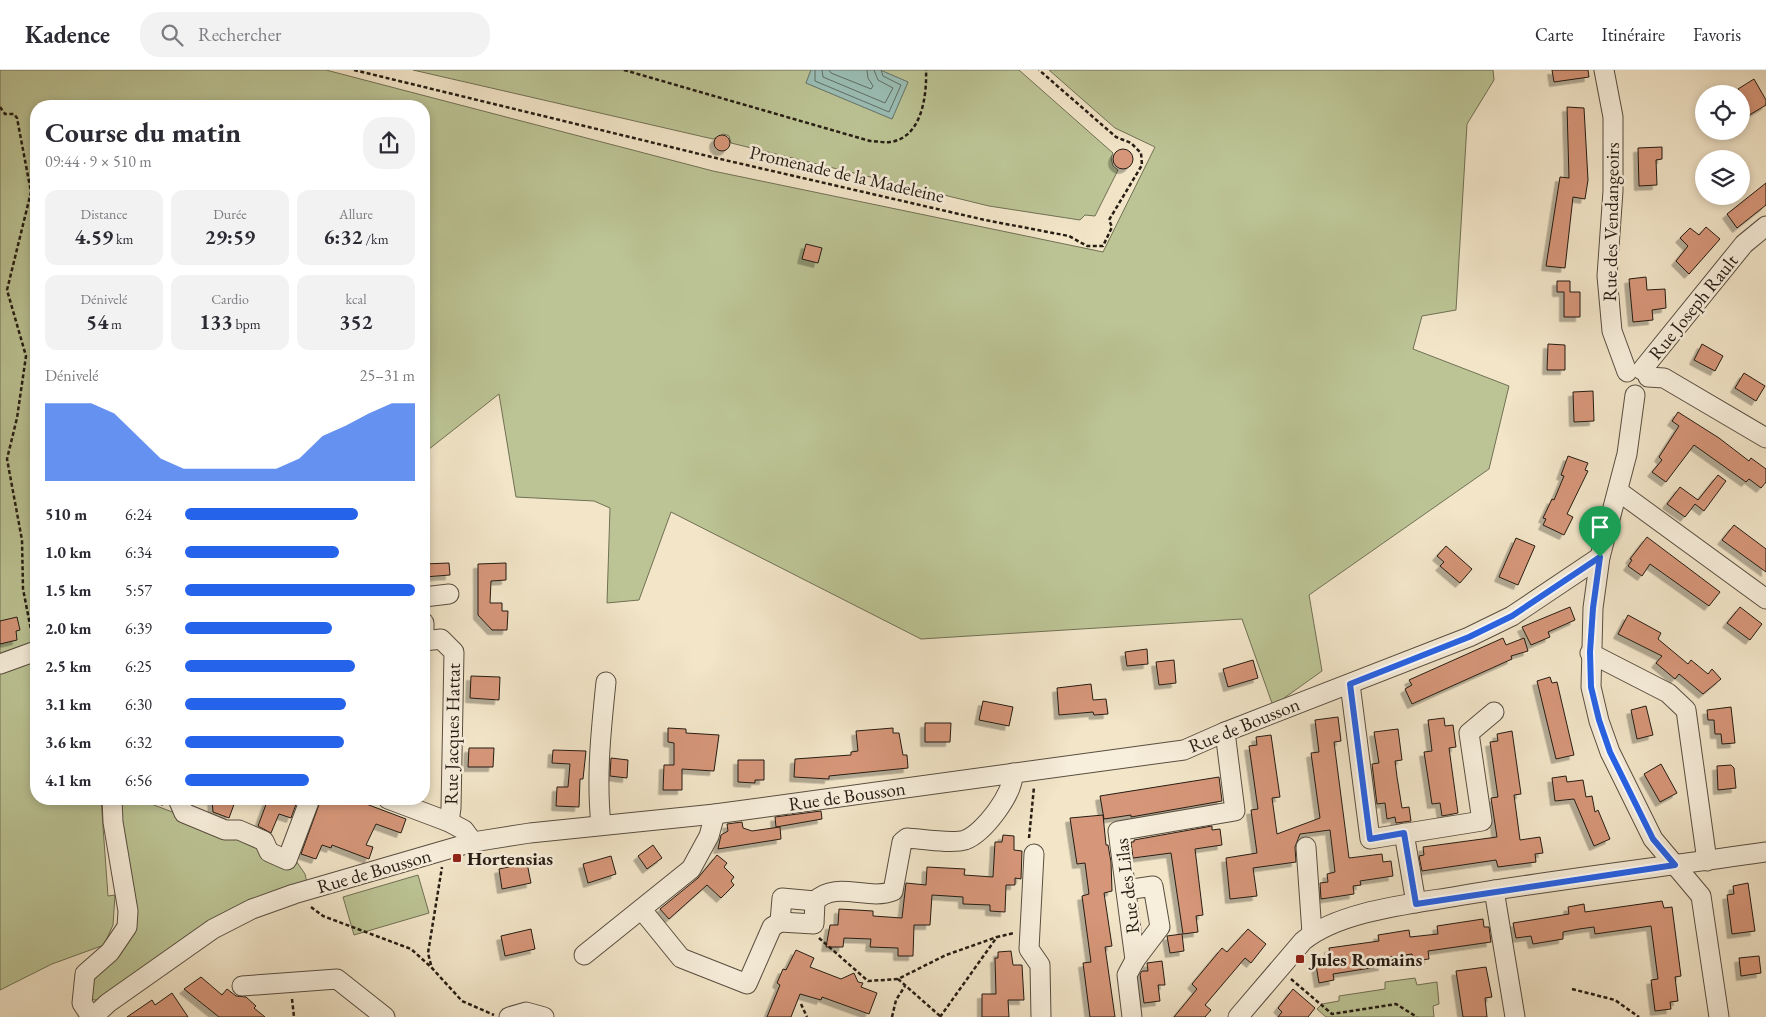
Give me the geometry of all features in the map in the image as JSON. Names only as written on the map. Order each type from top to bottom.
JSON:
[{"type":"street","name":"Rue des Vendangeoirs","points":[[1604,70],[1613,117],[1612,190],[1607,276],[1612,331],[1639,373],[1623,384],[1627,392],[1635,395],[1627,454],[1618,492]]},
{"type":"street","name":"Rue Joseph Rault","points":[[1639,373],[1744,244],[1766,226]]},
{"type":"street","points":[[1639,373],[1664,378],[1766,438]]},
{"type":"street","points":[[1719,1017],[1701,896],[1653,839],[1610,752],[1599,720],[1591,687],[1590,652],[1593,608],[1600,557],[1618,492],[1766,599]]},
{"type":"street","name":"Rue de Bousson","points":[[92,1017],[108,1003],[213,929],[252,909],[294,894],[473,842],[602,825],[714,814],[1184,750],[1225,732],[1469,637],[1512,616],[1600,557]]},
{"type":"street","points":[[430,596],[449,594]]},
{"type":"street","name":"Rue Jacques Hattat","points":[[430,640],[441,639],[454,652],[451,808],[449,822]]},
{"type":"street","points":[[1590,652],[1668,693],[1686,710],[1707,861]]},
{"type":"street","points":[[0,664],[30,653]]},
{"type":"street","points":[[602,825],[598,798],[598,760],[606,682]]},
{"type":"street","points":[[1350,684],[1370,839],[1482,820],[1469,733],[1494,712]]},
{"type":"street","name":"Rue des Lilas","points":[[1132,1017],[1127,975],[1135,960],[1118,831],[1235,811],[1225,732]]},
{"type":"street","points":[[642,910],[681,958],[746,984],[772,927],[780,922],[814,924],[815,901],[821,895],[832,891],[893,891],[902,842],[907,838],[963,841],[974,836],[1007,798],[1013,781],[1013,773]]},
{"type":"street","points":[[92,1017],[82,1003],[85,974],[110,952],[121,939],[127,927],[128,912],[113,822],[112,805]]},
{"type":"street","points":[[181,805],[184,813],[225,830],[239,830],[264,840],[269,852],[288,860],[308,805]]},
{"type":"street","points":[[404,805],[449,822],[464,830],[473,842]]},
{"type":"street","points":[[584,955],[691,869],[709,836],[714,814]]},
{"type":"street","points":[[1404,833],[1416,904]]},
{"type":"street","points":[[1306,847],[1312,933]]},
{"type":"street","points":[[1238,1017],[1278,969],[1312,933],[1338,920],[1494,890],[1766,852]]},
{"type":"street","points":[[1034,854],[1029,949],[1040,965],[1041,1017]]},
{"type":"street","points":[[1126,890],[1153,886],[1160,927],[1135,960]]},
{"type":"street","points":[[1494,890],[1515,1017]]},
{"type":"street","points":[[780,922],[782,898],[815,901]]},
{"type":"street","points":[[242,986],[337,979],[385,1017]]},
{"type":"street","points":[[508,1017],[526,1012],[544,1017]]},
{"type":"path","name":"Promenade de la Madeleine","points":[[354,70],[716,158],[985,220],[1069,236],[1087,246],[1103,246],[1112,227],[1109,220],[1142,165],[1141,153],[1131,143],[1116,137],[1039,70]]},
{"type":"path","points":[[624,70],[870,141],[891,142],[909,134],[921,114],[927,88],[926,70]]},
{"type":"path","points":[[0,107],[5,114],[14,114],[17,118],[30,187]]},
{"type":"path","points":[[30,196],[7,290],[26,356],[17,418],[7,459],[22,540],[23,589],[30,622]]},
{"type":"path","points":[[1034,854],[1028,850],[1035,770]]},
{"type":"path","points":[[431,967],[428,953],[445,851]]},
{"type":"path","points":[[294,894],[323,916],[411,949],[431,967],[462,1001],[497,1017]]},
{"type":"path","points":[[814,924],[820,940],[868,981],[898,979],[946,955],[997,936],[1030,930]]},
{"type":"path","points":[[898,979],[940,1017],[997,936]]},
{"type":"path","points":[[1278,969],[1332,1014],[1396,1004],[1417,1017]]},
{"type":"path","points":[[892,1017],[896,1000],[906,986]]},
{"type":"path","points":[[1572,989],[1615,1000],[1639,1017]]},
{"type":"path","points":[[801,1004],[807,1017]]},
{"type":"path","points":[[1338,1017],[1340,1013]]},
{"type":"green space","points":[[0,70],[326,70],[713,171],[1103,252],[1155,147],[1115,128],[1049,70],[1493,70],[1494,80],[1467,124],[1456,310],[1422,316],[1413,349],[1509,386],[1489,469],[1309,595],[1322,671],[1273,706],[1242,619],[921,639],[671,512],[639,600],[607,603],[610,508],[594,501],[516,497],[499,394],[430,448],[430,100],[30,100],[30,805],[101,805],[108,896],[115,895],[113,925],[104,945],[52,964],[0,990]]},
{"type":"green space","points":[[413,70],[811,70],[806,83],[892,119],[908,82],[880,70],[1019,70],[1113,153],[1111,158],[1113,166],[1118,170],[1095,216],[1085,215],[1080,220],[989,206],[731,143],[729,136],[724,134],[713,139]]},
{"type":"green space","points":[[118,805],[154,805],[294,858],[305,874],[307,883],[98,1000],[94,1000],[86,994],[89,979],[125,945]]},
{"type":"green space","points":[[418,875],[429,913],[354,935],[343,897]]},
{"type":"green space","points":[[1415,978],[1417,985],[1437,982],[1439,1004],[1433,1006],[1434,1017],[1326,1017],[1317,1009],[1322,1004],[1339,1001],[1339,996],[1385,989],[1385,982]]},
{"type":"water","points":[[811,70],[880,70],[908,82],[892,119],[806,83]]},
{"type":"building","points":[[1552,70],[1588,70],[1589,77],[1554,82]]},
{"type":"building","points":[[1754,79],[1766,100],[1766,105],[1750,115],[1750,85],[1744,85]]},
{"type":"building","points":[[1567,107],[1584,108],[1588,180],[1585,199],[1573,197],[1565,268],[1546,266],[1560,177],[1569,178]]},
{"type":"building","points":[[722,135],[730,143],[722,151],[714,143]]},
{"type":"building","points":[[1662,147],[1662,159],[1656,160],[1657,185],[1639,186],[1638,148]]},
{"type":"building","points":[[1123,149],[1130,152],[1133,159],[1130,166],[1123,169],[1116,166],[1113,159],[1116,152]]},
{"type":"building","points":[[1766,183],[1766,205],[1737,228],[1727,214],[1738,205],[1750,205],[1750,196]]},
{"type":"building","points":[[1706,227],[1720,239],[1689,274],[1676,261],[1688,246],[1680,238],[1690,228],[1699,235]]},
{"type":"building","points":[[806,244],[822,248],[818,263],[802,259]]},
{"type":"building","points":[[1646,277],[1647,290],[1665,289],[1666,308],[1652,310],[1653,320],[1633,322],[1629,279]]},
{"type":"building","points":[[1557,281],[1570,281],[1570,292],[1580,292],[1580,317],[1564,317],[1564,292],[1557,292]]},
{"type":"building","points":[[1548,344],[1565,345],[1565,370],[1547,370]]},
{"type":"building","points":[[1702,344],[1723,356],[1715,371],[1694,360]]},
{"type":"building","points":[[1744,373],[1765,386],[1756,401],[1735,388]]},
{"type":"building","points":[[1593,391],[1594,421],[1574,422],[1573,392]]},
{"type":"building","points":[[1678,412],[1719,438],[1749,461],[1751,458],[1766,469],[1766,482],[1761,488],[1749,479],[1746,482],[1694,445],[1666,482],[1652,472],[1662,460],[1659,457],[1679,426],[1672,421]]},
{"type":"building","points":[[1568,456],[1588,463],[1585,470],[1588,471],[1567,514],[1573,517],[1564,535],[1543,525],[1546,519],[1543,518],[1552,499],[1554,500],[1564,476],[1561,475]]},
{"type":"building","points":[[1718,475],[1726,481],[1704,511],[1695,504],[1685,517],[1667,504],[1680,487],[1698,500]]},
{"type":"building","points":[[1734,525],[1766,549],[1766,572],[1722,540]]},
{"type":"building","points":[[1647,537],[1720,592],[1709,606],[1650,564],[1642,576],[1628,566],[1632,560],[1630,559]]},
{"type":"building","points":[[1516,538],[1535,546],[1518,585],[1499,577]]},
{"type":"building","points":[[1446,546],[1472,569],[1460,583],[1440,566],[1444,562],[1437,556]]},
{"type":"building","points":[[449,563],[450,575],[430,577],[430,564]]},
{"type":"building","points":[[506,563],[506,580],[491,581],[490,603],[502,603],[502,611],[508,611],[507,630],[492,630],[478,615],[478,564]]},
{"type":"building","points":[[1570,607],[1575,620],[1548,632],[1550,637],[1531,645],[1522,627]]},
{"type":"building","points":[[1740,607],[1762,624],[1750,640],[1727,623]]},
{"type":"building","points":[[1628,615],[1661,633],[1658,639],[1688,664],[1691,660],[1708,674],[1712,669],[1721,679],[1703,694],[1679,674],[1675,679],[1656,663],[1662,656],[1618,634]]},
{"type":"building","points":[[17,617],[20,630],[16,631],[17,640],[0,644],[0,621]]},
{"type":"building","points":[[1503,638],[1506,645],[1524,638],[1528,651],[1511,656],[1512,659],[1412,704],[1405,689],[1412,685],[1409,680]]},
{"type":"building","points":[[1147,649],[1148,664],[1127,666],[1125,652]]},
{"type":"building","points":[[1174,660],[1176,683],[1159,685],[1156,662]]},
{"type":"building","points":[[1253,660],[1258,678],[1228,687],[1223,669]]},
{"type":"building","points":[[471,676],[500,677],[499,700],[470,698]]},
{"type":"building","points":[[1550,677],[1552,683],[1557,682],[1574,755],[1556,759],[1537,681]]},
{"type":"building","points":[[1091,684],[1093,700],[1106,699],[1108,714],[1094,715],[1093,712],[1059,715],[1057,688]]},
{"type":"building","points":[[983,701],[1013,707],[1009,726],[979,720]]},
{"type":"building","points":[[1646,706],[1653,735],[1637,739],[1631,710]]},
{"type":"building","points":[[1731,707],[1735,743],[1722,744],[1721,734],[1715,734],[1714,720],[1708,720],[1707,710]]},
{"type":"building","points":[[1338,717],[1341,741],[1334,742],[1349,858],[1382,854],[1383,862],[1391,861],[1393,876],[1360,881],[1361,885],[1353,886],[1354,894],[1321,899],[1320,883],[1328,882],[1327,874],[1335,872],[1330,830],[1300,834],[1295,847],[1296,862],[1253,868],[1257,896],[1230,899],[1226,858],[1257,853],[1251,810],[1258,809],[1249,746],[1257,745],[1256,737],[1271,735],[1280,797],[1272,798],[1277,834],[1320,818],[1311,753],[1319,752],[1315,720]]},
{"type":"building","points":[[1444,718],[1445,726],[1453,725],[1456,747],[1449,748],[1458,813],[1442,816],[1440,803],[1432,804],[1424,752],[1432,751],[1428,720]]},
{"type":"building","points":[[925,723],[951,723],[950,742],[925,742]]},
{"type":"building","points":[[668,728],[686,729],[686,733],[719,735],[714,771],[682,769],[682,790],[663,790],[664,765],[674,765],[674,743],[668,742]]},
{"type":"building","points":[[893,728],[893,733],[899,733],[903,755],[907,755],[908,768],[829,776],[829,779],[794,777],[795,759],[851,755],[851,752],[858,751],[856,731]]},
{"type":"building","points":[[1398,729],[1402,760],[1395,761],[1397,777],[1402,808],[1409,807],[1411,821],[1396,823],[1395,817],[1387,819],[1385,803],[1377,804],[1372,764],[1379,763],[1374,732]]},
{"type":"building","points":[[1512,731],[1521,794],[1514,795],[1520,840],[1540,837],[1543,853],[1535,854],[1536,862],[1498,867],[1496,860],[1422,871],[1419,856],[1424,855],[1423,847],[1497,837],[1491,798],[1498,797],[1490,742],[1498,741],[1497,734]]},
{"type":"building","points":[[469,748],[494,748],[493,767],[468,767]]},
{"type":"building","points":[[553,750],[586,751],[583,779],[580,779],[579,807],[556,806],[557,787],[568,787],[570,764],[552,763]]},
{"type":"building","points":[[611,758],[628,760],[627,778],[610,776]]},
{"type":"building","points":[[738,760],[764,760],[764,780],[755,780],[755,783],[738,782]]},
{"type":"building","points":[[1661,764],[1677,793],[1660,802],[1644,774]]},
{"type":"building","points":[[1731,765],[1734,768],[1736,788],[1718,790],[1717,766]]},
{"type":"building","points":[[1566,776],[1567,782],[1583,780],[1586,797],[1592,796],[1595,812],[1598,810],[1610,839],[1594,846],[1574,799],[1555,801],[1552,778]]},
{"type":"building","points":[[1219,777],[1222,801],[1131,817],[1131,815],[1104,819],[1100,796]]},
{"type":"building","points":[[212,805],[234,805],[229,818],[213,812]]},
{"type":"building","points":[[266,805],[296,805],[291,818],[279,814],[271,833],[258,826]]},
{"type":"building","points":[[319,805],[369,805],[406,819],[401,833],[376,824],[366,845],[373,847],[369,859],[332,845],[331,848],[322,845],[316,859],[301,854]]},
{"type":"building","points":[[821,811],[822,819],[776,827],[775,817]]},
{"type":"building","points":[[1103,815],[1106,845],[1108,845],[1111,862],[1112,891],[1104,893],[1112,946],[1105,947],[1115,1017],[1090,1017],[1083,963],[1091,962],[1082,896],[1089,894],[1085,863],[1077,864],[1070,818]]},
{"type":"building","points":[[742,822],[743,828],[752,831],[780,827],[781,839],[718,849],[721,835],[728,831],[727,824]]},
{"type":"building","points":[[1212,826],[1212,830],[1220,829],[1222,845],[1195,849],[1203,915],[1196,916],[1198,932],[1183,934],[1171,853],[1133,858],[1131,842]]},
{"type":"building","points":[[1003,835],[1014,836],[1014,850],[1022,851],[1021,879],[1015,878],[1015,885],[1006,885],[1005,912],[990,911],[990,905],[963,904],[963,897],[932,895],[930,925],[914,925],[913,956],[898,956],[898,948],[870,947],[871,939],[844,938],[843,947],[826,947],[830,925],[838,925],[839,909],[873,911],[873,916],[902,918],[906,883],[926,885],[927,867],[965,869],[964,875],[993,877],[995,842],[1002,842]]},
{"type":"building","points":[[653,845],[662,858],[647,869],[638,856]]},
{"type":"building","points":[[717,855],[727,863],[724,867],[734,877],[731,881],[734,885],[721,898],[707,885],[669,919],[660,909],[698,878]]},
{"type":"building","points":[[611,856],[616,874],[588,883],[583,864]]},
{"type":"building","points":[[527,863],[531,883],[502,889],[499,869]]},
{"type":"building","points":[[1748,883],[1755,931],[1732,934],[1727,895],[1734,894],[1733,886]]},
{"type":"building","points":[[1662,901],[1664,908],[1672,907],[1681,976],[1675,977],[1678,1001],[1670,1002],[1671,1009],[1655,1011],[1651,980],[1658,979],[1651,926],[1595,934],[1594,927],[1579,929],[1563,932],[1563,939],[1533,944],[1531,936],[1516,938],[1513,923],[1569,914],[1568,907],[1584,904],[1585,912]]},
{"type":"building","points":[[1483,919],[1484,927],[1489,927],[1491,942],[1428,951],[1429,959],[1413,961],[1412,954],[1382,958],[1383,966],[1333,974],[1334,980],[1319,983],[1315,959],[1330,957],[1329,948],[1379,941],[1378,935],[1409,930],[1410,937],[1438,934],[1437,926]]},
{"type":"building","points":[[531,929],[535,949],[505,956],[501,936]]},
{"type":"building","points":[[1248,929],[1266,944],[1251,963],[1245,958],[1205,1005],[1211,1010],[1205,1017],[1174,1017],[1197,989],[1192,984],[1222,948],[1227,952]]},
{"type":"building","points":[[1182,934],[1184,951],[1170,953],[1167,936]]},
{"type":"building","points":[[796,950],[814,958],[810,967],[841,979],[854,973],[858,982],[863,983],[861,987],[877,993],[869,1014],[822,997],[821,1000],[800,994],[791,1017],[767,1017],[780,985],[777,983],[783,969],[786,970]]},
{"type":"building","points":[[1011,951],[1013,965],[1022,965],[1024,1000],[1008,1000],[1009,1017],[982,1017],[982,994],[996,994],[995,958],[998,958],[998,952]]},
{"type":"building","points":[[1759,956],[1761,973],[1741,976],[1739,958]]},
{"type":"building","points":[[1162,961],[1165,985],[1158,985],[1160,1001],[1144,1003],[1140,974],[1142,971],[1148,971],[1147,963]]},
{"type":"building","points":[[1486,967],[1492,997],[1485,998],[1487,1017],[1463,1017],[1456,971]]},
{"type":"building","points":[[201,977],[222,995],[227,989],[236,996],[246,997],[256,1006],[254,1008],[265,1017],[219,1017],[184,989]]},
{"type":"building","points":[[1293,989],[1315,1008],[1308,1017],[1278,1017],[1282,1012],[1278,1008]]},
{"type":"building","points":[[172,993],[188,1017],[127,1017],[152,1000],[155,1005]]},
{"type":"place","name":"Hortensias","points":[[457,858]]},
{"type":"place","name":"Jules Romains","points":[[1300,959]]},
{"type":"route","points":[[1600,557],[1593,608],[1590,652],[1591,687],[1599,720],[1610,752],[1653,839],[1675,865],[1494,890],[1416,904],[1404,833],[1370,839],[1350,684],[1469,637],[1512,616],[1600,557]]}]
